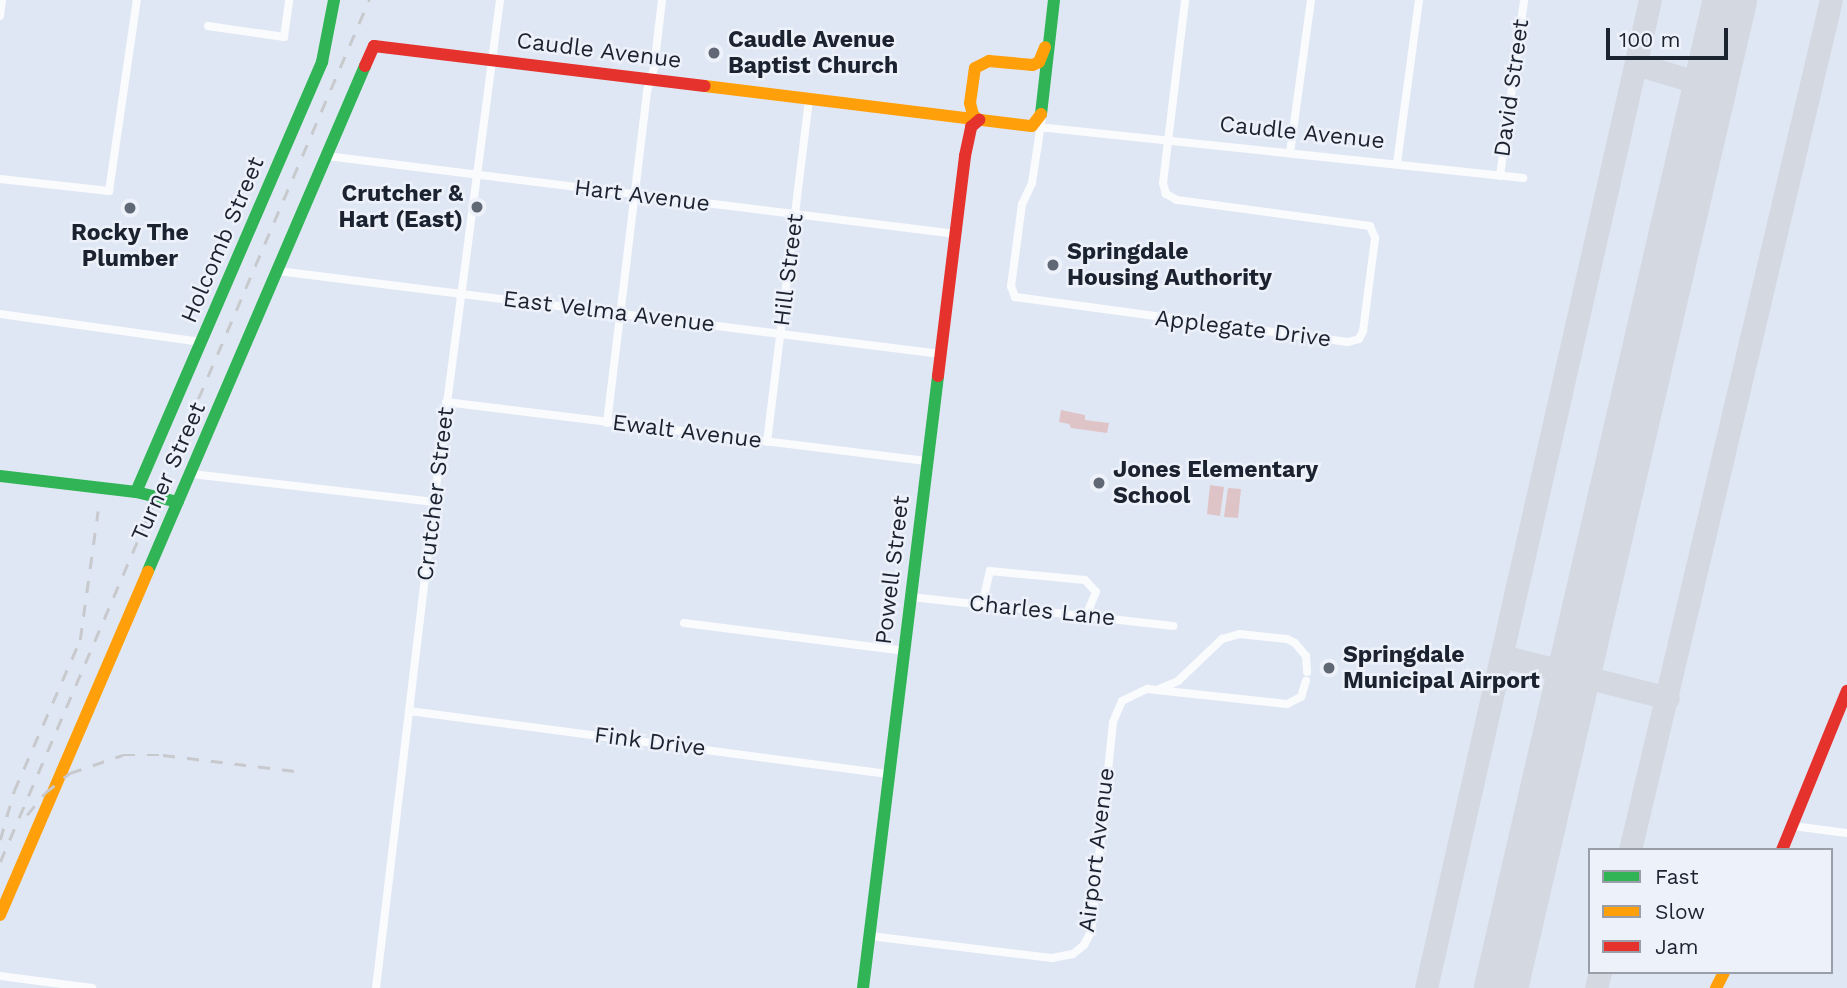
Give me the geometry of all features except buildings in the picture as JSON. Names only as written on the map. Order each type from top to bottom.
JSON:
[{"type":"street","points":[[0,16],[2,0]]},
{"type":"street","points":[[0,179],[109,191],[137,0]]},
{"type":"street","points":[[208,26],[284,37],[289,0]]},
{"type":"street","name":"Holcomb Street","points":[[136,492],[322,62],[334,0]]},
{"type":"street","name":"Crutcher Street","points":[[376,988],[433,502],[500,0]]},
{"type":"street","points":[[607,423],[662,0]]},
{"type":"street","points":[[1047,79],[1044,72],[1033,65],[1044,54],[1054,0]]},
{"type":"street","points":[[1168,140],[1185,0]]},
{"type":"street","points":[[1290,153],[1311,0]]},
{"type":"street","points":[[1397,163],[1419,0]]},
{"type":"street","name":"David Street","points":[[1500,176],[1524,0]]},
{"type":"street","points":[[1038,123],[1053,33],[1051,23]]},
{"type":"street","name":"Caudle Avenue","points":[[374,46],[943,113],[973,119],[1072,125],[1078,129],[1168,140],[1522,178]]},
{"type":"street","name":"Turner Street","points":[[0,915],[374,46]]},
{"type":"street","name":"Powell Street","points":[[863,988],[956,234],[965,156],[963,150],[973,119],[970,103],[973,76],[981,63],[1033,65]]},
{"type":"street","name":"Hill Street","points":[[767,442],[809,97]]},
{"type":"street","name":"Caudle Avenue","points":[[943,113],[970,103]]},
{"type":"street","name":"Applegate Drive","points":[[1038,123],[1035,130],[1035,159],[1031,183],[1022,204],[1011,286],[1015,297],[1348,342],[1359,339],[1363,331],[1375,238],[1373,229],[1366,224],[1170,198],[1163,189],[1168,140]]},
{"type":"street","name":"Hart Avenue","points":[[327,156],[956,234]]},
{"type":"street","name":"East Velma Avenue","points":[[278,271],[940,354]]},
{"type":"street","points":[[0,314],[203,342]]},
{"type":"street","name":"Ewalt Avenue","points":[[446,402],[928,461]]},
{"type":"street","points":[[192,474],[433,502]]},
{"type":"street","points":[[0,476],[136,492],[178,502]]},
{"type":"street","points":[[982,605],[990,570],[1058,577],[1084,580],[1092,584],[1096,592],[1086,616]]},
{"type":"street","name":"Charles Lane","points":[[912,597],[1173,626]]},
{"type":"street","points":[[684,623],[905,651]]},
{"type":"street","name":"Airport Avenue","points":[[870,936],[1052,958],[1067,957],[1079,950],[1088,939],[1092,924],[1114,714],[1129,695],[1157,690],[1178,681],[1222,639],[1239,634],[1287,639],[1295,643],[1306,656],[1307,677],[1301,697],[1287,704],[1157,690]]},
{"type":"street","points":[[1783,848],[1847,691]]},
{"type":"street","name":"Fink Drive","points":[[410,711],[890,774]]},
{"type":"street","points":[[1793,826],[1847,833]]},
{"type":"street","points":[[0,976],[92,988]]},
{"type":"shaded area","points":[[1061,410],[1085,415],[1085,420],[1109,423],[1107,433],[1071,428],[1069,424],[1059,422]]},
{"type":"shaded area","points":[[1210,485],[1224,487],[1220,516],[1207,514]]},
{"type":"shaded area","points":[[1228,488],[1241,489],[1238,518],[1224,517]]},
{"type":"taxiway","points":[[1426,988],[1650,0]]},
{"type":"taxiway","points":[[1630,848],[1831,0]]},
{"type":"taxiway","points":[[1636,64],[1710,86]]},
{"type":"taxiway","points":[[1502,656],[1668,698]]},
{"type":"taxiway","points":[[1596,988],[1600,974]]},
{"type":"runway","points":[[1501,988],[1730,0]]},
{"type":"railway","points":[[0,862],[369,0]]},
{"type":"railway","points":[[0,840],[14,791],[80,640],[98,511]]},
{"type":"railway","points":[[27,815],[45,793],[70,773],[123,755],[163,755],[303,772]]},
{"type":"traffic: fast","points":[[136,492],[322,62],[334,0]]},
{"type":"traffic: fast","points":[[1041,114],[1054,0]]},
{"type":"traffic: fast","points":[[148,571],[365,66]]},
{"type":"traffic: fast","points":[[863,988],[938,376]]},
{"type":"traffic: fast","points":[[0,476],[136,492],[178,502]]},
{"type":"traffic: slow","points":[[979,120],[973,115],[970,103],[975,68],[989,61],[1033,65],[1039,62],[1045,47]]},
{"type":"traffic: slow","points":[[705,86],[1032,126],[1041,114]]},
{"type":"traffic: slow","points":[[0,915],[148,571]]},
{"type":"traffic: slow","points":[[1716,988],[1723,974]]},
{"type":"traffic: jam","points":[[365,66],[374,46],[705,86]]},
{"type":"traffic: jam","points":[[938,376],[965,156],[971,127],[979,120]]},
{"type":"traffic: jam","points":[[1783,848],[1847,691]]},
{"type":"place","name":"Caudle Avenue Baptist Church","points":[[714,53]]},
{"type":"place","name":"Crutcher & Hart (East)","points":[[477,207]]},
{"type":"place","name":"Rocky The Plumber","points":[[130,208]]},
{"type":"place","name":"Springdale Housing Authority","points":[[1053,265]]},
{"type":"place","name":"Jones Elementary School","points":[[1099,483]]},
{"type":"place","name":"Springdale Municipal Airport","points":[[1329,668]]}]
